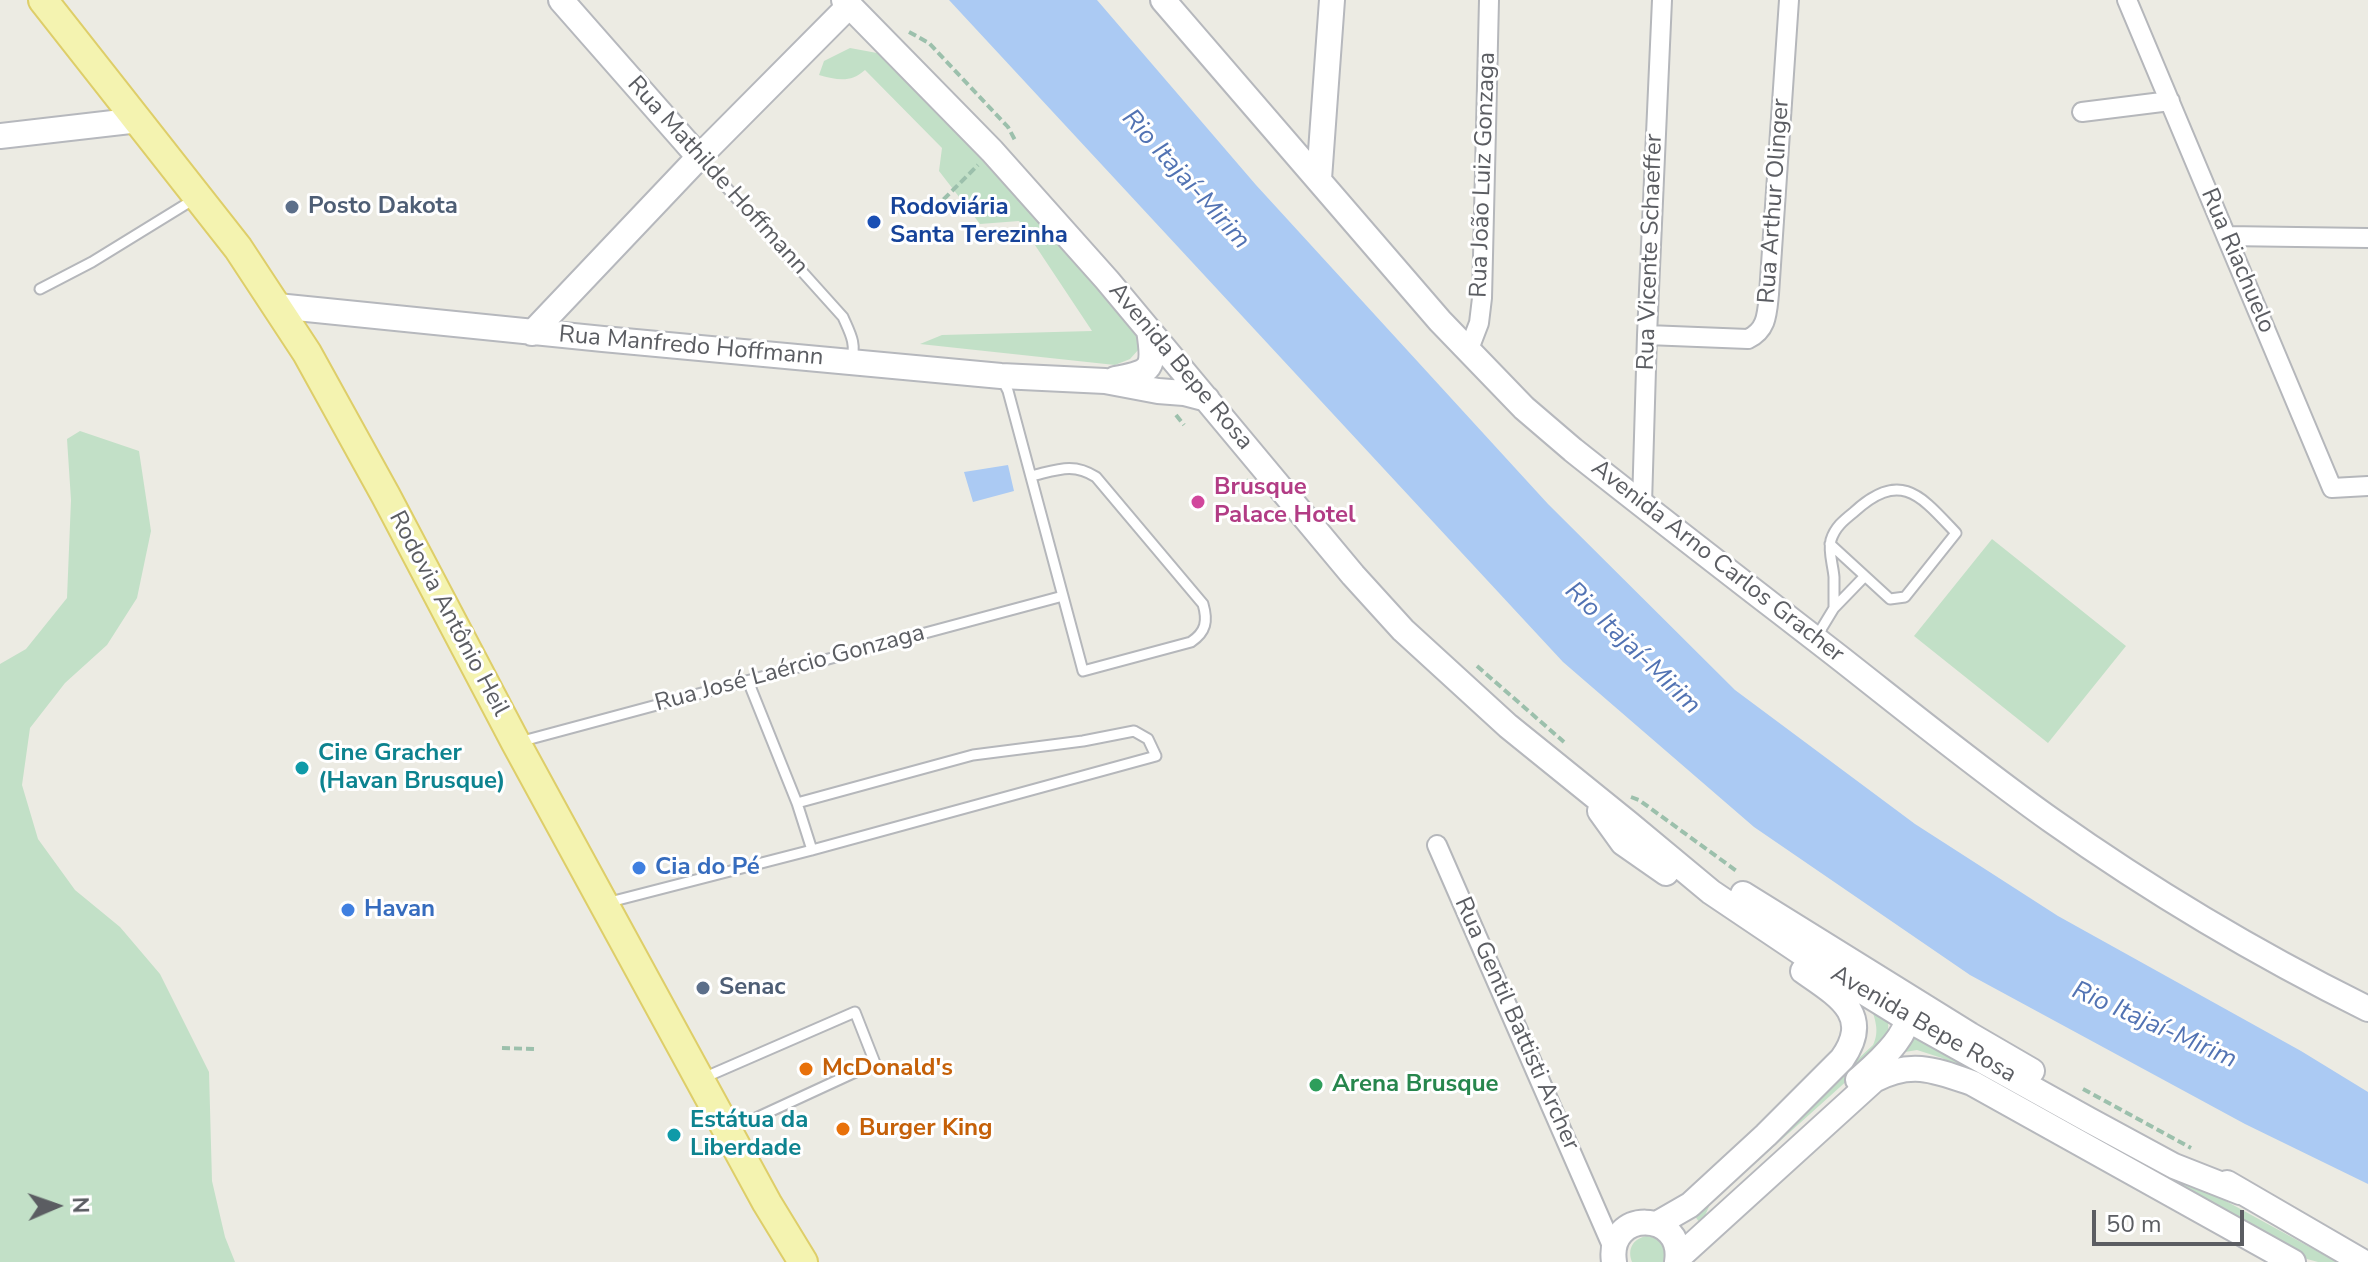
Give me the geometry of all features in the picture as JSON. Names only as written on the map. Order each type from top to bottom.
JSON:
[{"type":"main road","name":"Rodovia Antônio Heil","points":[[43,0],[238,248],[307,353],[699,1080],[803,1262]]},
{"type":"main road","name":"Rua Mathilde Hoffmann","points":[[561,0],[699,157]]},
{"type":"main road","name":"Avenida Arno Carlos Gracher","points":[[1163,0],[1440,321],[1524,408],[1573,450],[2051,820],[2110,860],[2297,973],[2368,1009]]},
{"type":"main road","points":[[1319,179],[1332,0]]},
{"type":"main road","points":[[532,333],[847,3]]},
{"type":"main road","name":"Avenida Bepe Rosa","points":[[847,3],[992,151],[1107,280],[1353,575],[1403,630],[1508,726],[1711,892],[1909,1020],[2174,1166],[2240,1192]]},
{"type":"main road","points":[[0,136],[139,120]]},
{"type":"main road","name":"Rua Manfredo Hoffmann","points":[[277,306],[1001,376],[1105,381],[1207,399]]},
{"type":"main road","name":"Rua Manfredo Hoffmann","points":[[1105,381],[1146,371],[1151,359],[1149,330]]},
{"type":"main road","points":[[1582,787],[1623,843],[1824,986],[1847,1008],[1856,1030],[1851,1047],[1842,1059],[1766,1135],[1690,1205],[1657,1224]]},
{"type":"main road","name":"Avenida Bepe Rosa","points":[[1628,823],[1970,1035],[2363,1262]]},
{"type":"main road","points":[[1712,1228],[1719,1208],[1868,1071],[1898,1039],[1909,1020],[1903,1004],[1844,968],[1837,955]]},
{"type":"main road","points":[[1677,1260],[1874,1080],[1888,1072],[1909,1068],[1933,1069],[1972,1083],[2293,1262]]},
{"type":"main road","points":[[1618,1246],[1642,1222],[1657,1224],[1674,1239],[1677,1260]]},
{"type":"street","name":"Rua João Luiz Gonzaga","points":[[1469,349],[1479,323],[1482,298],[1489,0]]},
{"type":"street","name":"Rua Vicente Schaeffer","points":[[1642,504],[1662,0]]},
{"type":"street","name":"Rua Arthur Olinger","points":[[1647,335],[1748,339],[1759,334],[1765,325],[1771,279],[1789,0]]},
{"type":"street","name":"Rua Riachuelo","points":[[2127,0],[2332,488],[2368,486]]},
{"type":"street","points":[[2082,112],[2170,101]]},
{"type":"street","points":[[2226,236],[2368,238]]},
{"type":"street","name":"Rua Gentil Battisti Archer","points":[[1437,845],[1594,1204],[1618,1246]]},
{"type":"lane","name":"Rua Mathilde Hoffmann","points":[[699,157],[843,317],[854,340],[851,361]]},
{"type":"lane","points":[[40,289],[92,262],[199,196]]},
{"type":"lane","points":[[1001,376],[1008,391],[1083,671],[1191,642],[1199,637],[1205,628],[1203,604],[1096,477],[1084,469],[1070,467],[1031,476]]},
{"type":"lane","points":[[1830,544],[1890,599],[1905,597],[1956,533],[1927,502],[1904,489],[1887,491],[1863,504],[1835,529],[1830,544],[1834,608]]},
{"type":"lane","points":[[1815,639],[1834,608],[1864,577]]},
{"type":"lane","name":"Rua José Laércio Gonzaga","points":[[516,743],[1063,596]]},
{"type":"lane","points":[[748,681],[797,803],[812,850]]},
{"type":"lane","points":[[603,904],[1156,756],[1148,739],[1134,731],[973,755],[797,803]]},
{"type":"lane","points":[[699,1080],[855,1012],[875,1063],[727,1131]]},
{"type":"path","points":[[904,30],[929,43],[1008,127],[1020,151]]},
{"type":"path","points":[[935,208],[978,165]]},
{"type":"path","points":[[1465,658],[1561,737],[1568,747]]},
{"type":"path","points":[[1626,795],[1639,800],[1740,873]]},
{"type":"path","points":[[502,1048],[534,1049]]},
{"type":"path","points":[[2074,1084],[2198,1151]]},
{"type":"green space","points":[[850,48],[877,53],[893,66],[1012,189],[1131,324],[1139,349],[1130,359],[1115,365],[920,344],[942,335],[1092,331],[1019,221],[980,224],[939,171],[942,148],[865,70],[844,79],[819,75],[824,61]]},
{"type":"green space","points":[[80,431],[139,451],[151,531],[137,598],[107,645],[65,683],[30,728],[22,785],[38,839],[75,890],[120,927],[160,974],[209,1072],[212,1181],[225,1237],[235,1262],[0,1262],[0,664],[26,649],[67,598],[71,500],[67,439]]},
{"type":"green space","points":[[1992,539],[2126,646],[2048,743],[1914,636]]},
{"type":"green space","points":[[1870,1004],[1886,1014],[1888,1033],[1880,1051],[1710,1204],[1701,1225],[1693,1213],[1873,1045],[1876,1030]]},
{"type":"green space","points":[[1916,1031],[2337,1262],[2307,1259],[1942,1058],[1917,1050],[1893,1054]]},
{"type":"green space","points":[[1646,1236],[1662,1244],[1663,1262],[1632,1262],[1632,1245]]},
{"type":"water","name":"Rio Itajaí-Mirim","points":[[949,0],[1097,0],[1256,185],[1548,504],[1735,690],[1915,824],[2058,916],[2301,1051],[2368,1092],[2368,1184],[2245,1124],[1970,975],[1754,827],[1563,662]]},
{"type":"water","points":[[1008,465],[1014,491],[973,502],[964,472]]},
{"type":"place","name":"Posto Dakota","points":[[292,207]]},
{"type":"place","name":"Rodoviária Santa Terezinha","points":[[874,222]]},
{"type":"place","name":"Brusque Palace Hotel","points":[[1198,502]]},
{"type":"place","name":"Cine Gracher (Havan Brusque)","points":[[302,768]]},
{"type":"place","name":"Cia do Pé","points":[[639,868]]},
{"type":"place","name":"Havan","points":[[348,910]]},
{"type":"place","name":"Senac","points":[[703,988]]},
{"type":"place","name":"McDonald's","points":[[806,1069]]},
{"type":"place","name":"Arena Brusque","points":[[1316,1085]]},
{"type":"place","name":"Burger King","points":[[843,1129]]},
{"type":"place","name":"Estátua da Liberdade","points":[[674,1135]]}]
